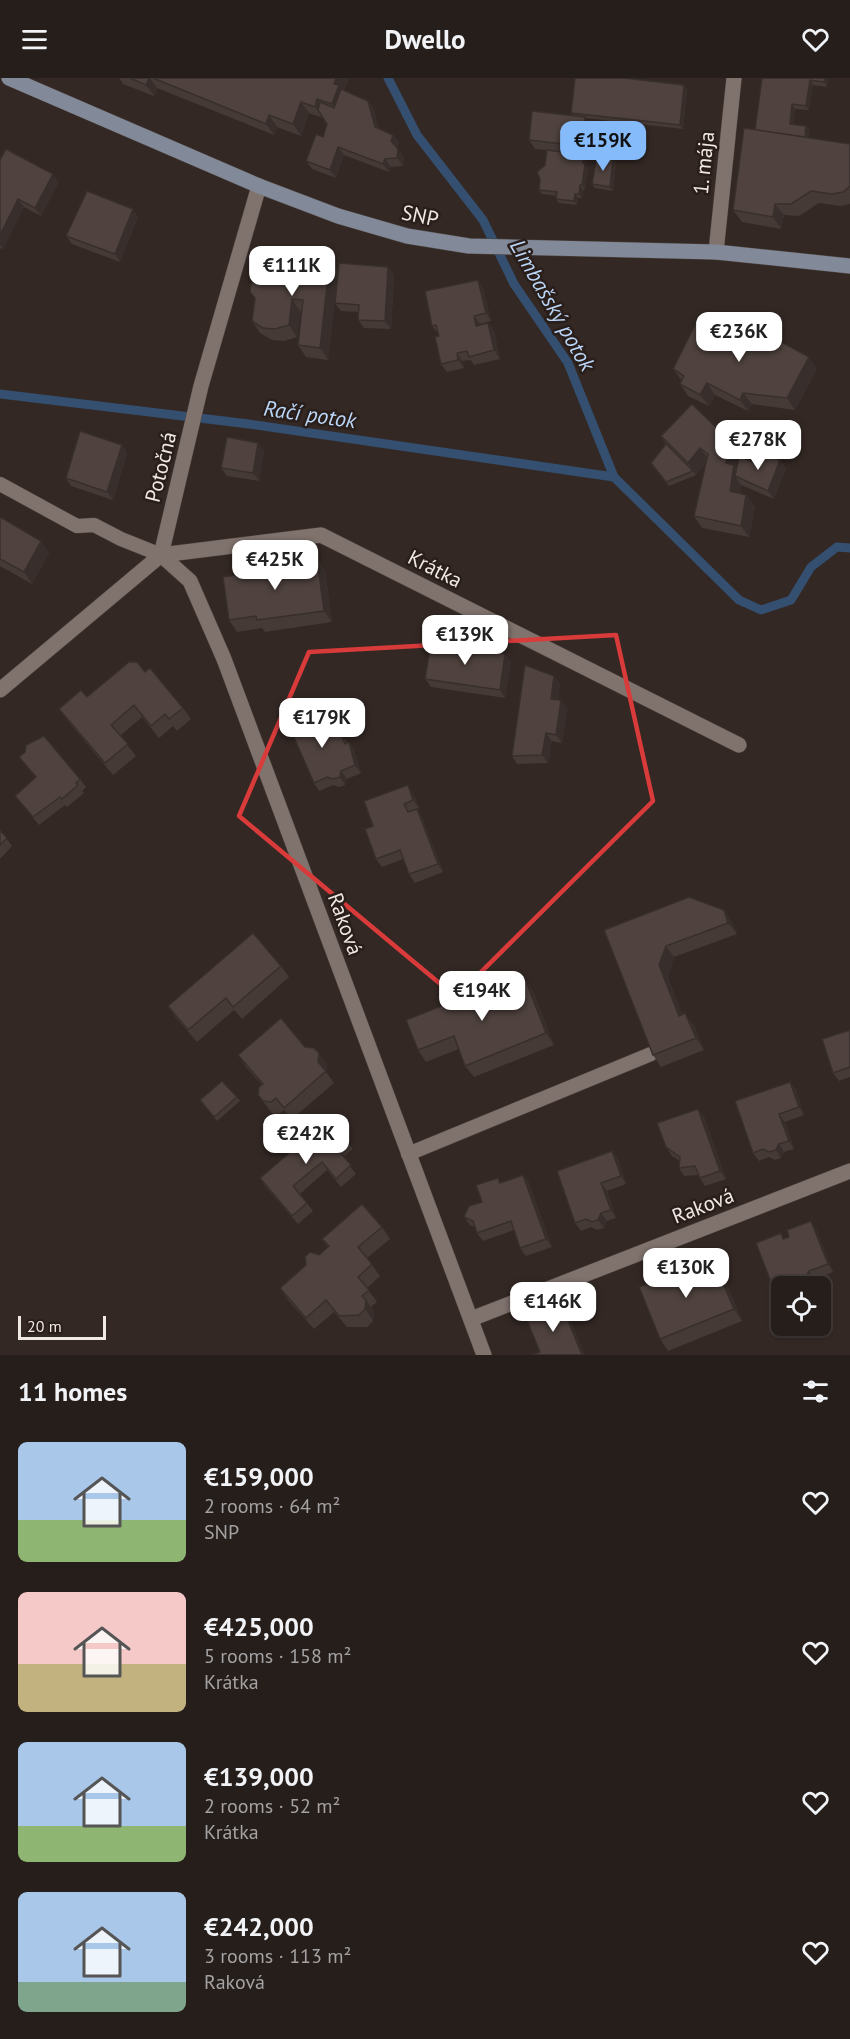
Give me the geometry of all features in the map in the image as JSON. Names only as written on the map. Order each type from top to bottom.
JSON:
[{"type":"street","name":"SNP","points":[[9,78],[258,186],[338,216],[407,236],[469,246],[716,252],[850,266]]},
{"type":"street","name":"1. mája","points":[[716,252],[734,78]]},
{"type":"street","name":"Potočná","points":[[161,555],[201,386],[258,186]]},
{"type":"street","name":"Krátka","points":[[161,555],[321,535],[739,745]]},
{"type":"street","points":[[0,690],[161,555]]},
{"type":"street","name":"Raková","points":[[161,555],[190,581],[224,659],[484,1355]]},
{"type":"street","name":"Raková","points":[[471,1319],[850,1171]]},
{"type":"lane","points":[[0,484],[77,526],[94,525],[161,555]]},
{"type":"lane","points":[[408,1154],[651,1054]]},
{"type":"highlighted area","points":[[616,635],[653,801],[456,997],[239,816],[309,652]]},
{"type":"building","points":[[130,78],[149,78],[146,85]]},
{"type":"building","points":[[153,78],[336,78],[334,84],[339,85],[332,104],[317,99],[315,107],[301,102],[293,124],[269,115],[266,124]]},
{"type":"building","points":[[575,78],[624,78],[684,85],[680,125],[571,113]]},
{"type":"building","points":[[762,78],[825,78],[824,82],[810,80],[806,106],[792,104],[790,124],[806,126],[805,137],[755,130]]},
{"type":"building","points":[[341,89],[368,101],[375,127],[393,135],[391,141],[398,149],[397,158],[385,159],[383,164],[338,147],[330,170],[306,161],[316,134],[323,137],[327,124],[318,110],[320,102],[334,108]]},
{"type":"building","points":[[532,111],[585,117],[581,146],[529,140]]},
{"type":"building","points":[[744,128],[850,144],[850,186],[843,192],[832,194],[811,191],[791,204],[775,204],[773,217],[733,210]]},
{"type":"building","points":[[6,149],[53,174],[35,208],[18,199],[0,235],[0,160]]},
{"type":"building","points":[[547,150],[584,155],[582,185],[580,185],[579,194],[575,194],[574,201],[556,199],[557,192],[539,190],[540,179],[537,172],[545,165]]},
{"type":"building","points":[[597,156],[613,158],[610,187],[592,184]]},
{"type":"building","points":[[87,191],[133,209],[115,254],[66,236]]},
{"type":"building","points":[[302,256],[330,259],[320,348],[298,345],[303,300],[292,299],[289,325],[275,329],[263,328],[252,321],[255,298],[250,292],[251,284],[256,279],[258,266],[270,268],[271,259],[290,261],[289,270],[300,271]]},
{"type":"building","points":[[339,263],[388,267],[385,321],[358,320],[359,305],[335,303]]},
{"type":"building","points":[[478,280],[486,313],[474,316],[476,326],[488,323],[494,350],[469,357],[467,351],[457,353],[458,360],[441,364],[435,337],[439,336],[436,325],[432,326],[425,291]]},
{"type":"building","points":[[697,321],[737,340],[744,322],[809,357],[787,398],[743,393],[740,400],[707,383],[700,395],[680,384],[684,376],[673,369]]},
{"type":"building","points":[[692,404],[730,441],[726,463],[734,465],[730,491],[746,495],[741,526],[694,516],[708,454],[700,448],[688,463],[661,436]]},
{"type":"building","points":[[80,431],[122,445],[107,492],[66,478]]},
{"type":"building","points":[[227,437],[258,443],[253,473],[221,468]]},
{"type":"building","points":[[666,444],[693,471],[666,482],[651,463]]},
{"type":"building","points":[[758,453],[780,460],[768,491],[735,476],[739,456],[756,464]]},
{"type":"building","points":[[0,517],[41,541],[24,572],[0,559]]},
{"type":"building","points":[[317,559],[324,611],[257,620],[256,616],[229,620],[223,577],[250,573],[249,569]]},
{"type":"building","points":[[445,618],[467,622],[464,643],[442,640]]},
{"type":"building","points":[[431,642],[505,654],[500,690],[425,679]]},
{"type":"building","points":[[129,662],[137,662],[145,672],[150,668],[183,708],[169,719],[165,714],[151,726],[134,705],[111,725],[128,744],[105,763],[59,709],[81,690],[87,697]]},
{"type":"building","points":[[525,665],[554,676],[551,699],[561,700],[556,735],[546,733],[542,755],[512,756]]},
{"type":"building","points":[[315,714],[321,726],[330,722],[336,734],[340,732],[345,744],[349,742],[355,765],[341,771],[340,777],[333,779],[327,777],[314,783],[289,726]]},
{"type":"building","points":[[44,736],[80,779],[76,783],[78,785],[62,799],[60,797],[33,817],[15,796],[36,777],[19,757],[25,752],[26,745]]},
{"type":"building","points":[[408,785],[413,800],[404,804],[408,812],[417,809],[438,864],[409,874],[400,850],[376,859],[365,829],[373,826],[364,801]]},
{"type":"building","points":[[0,830],[7,838],[0,845]]},
{"type":"building","points":[[689,897],[724,910],[728,923],[666,946],[659,965],[679,1016],[685,1013],[696,1038],[653,1055],[604,930]]},
{"type":"building","points":[[253,933],[281,966],[233,1007],[226,998],[188,1030],[168,1006]]},
{"type":"building","points":[[525,979],[546,1033],[465,1066],[454,1036],[418,1050],[406,1020],[449,1003],[451,1009],[479,997],[477,992],[508,980],[510,985]]},
{"type":"building","points":[[281,1018],[305,1047],[314,1048],[319,1053],[318,1062],[326,1071],[284,1108],[276,1098],[271,1102],[263,1101],[258,1095],[259,1087],[263,1084],[238,1055]]},
{"type":"building","points":[[850,1030],[850,1067],[833,1073],[822,1039]]},
{"type":"building","points":[[222,1081],[237,1097],[214,1117],[200,1100]]},
{"type":"building","points":[[790,1082],[799,1107],[779,1114],[789,1141],[779,1144],[776,1150],[769,1152],[763,1149],[753,1153],[735,1101]]},
{"type":"building","points":[[698,1109],[720,1171],[700,1178],[695,1166],[679,1168],[680,1157],[666,1147],[657,1123]]},
{"type":"building","points":[[329,1119],[347,1141],[337,1149],[351,1165],[336,1179],[322,1162],[293,1186],[307,1203],[292,1216],[260,1178]]},
{"type":"building","points":[[612,1151],[621,1176],[601,1183],[611,1210],[601,1213],[598,1220],[592,1222],[586,1219],[575,1223],[557,1171]]},
{"type":"building","points":[[523,1175],[546,1239],[520,1248],[511,1221],[477,1233],[473,1221],[464,1217],[469,1206],[482,1202],[476,1185],[498,1178],[500,1183]]},
{"type":"building","points":[[362,1204],[382,1227],[358,1247],[372,1264],[358,1277],[369,1290],[362,1296],[366,1300],[365,1309],[359,1315],[339,1316],[326,1300],[306,1318],[280,1288],[306,1265],[305,1257],[310,1252],[319,1255],[329,1246],[322,1239]]},
{"type":"building","points":[[811,1221],[828,1264],[809,1271],[806,1276],[771,1276],[771,1282],[756,1243],[781,1233],[783,1239],[789,1237],[787,1230]]},
{"type":"building","points":[[713,1260],[734,1309],[660,1339],[639,1287]]},
{"type":"building","points":[[561,1303],[582,1355],[532,1355],[540,1352],[526,1318]]},
{"type":"waterway","name":"Limbašský potok","points":[[388,78],[417,135],[483,220],[514,284],[568,363],[614,477],[739,600],[761,610],[791,600],[811,567],[837,547],[850,548]]},
{"type":"waterway","name":"Račí potok","points":[[0,394],[249,424],[614,477]]}]
